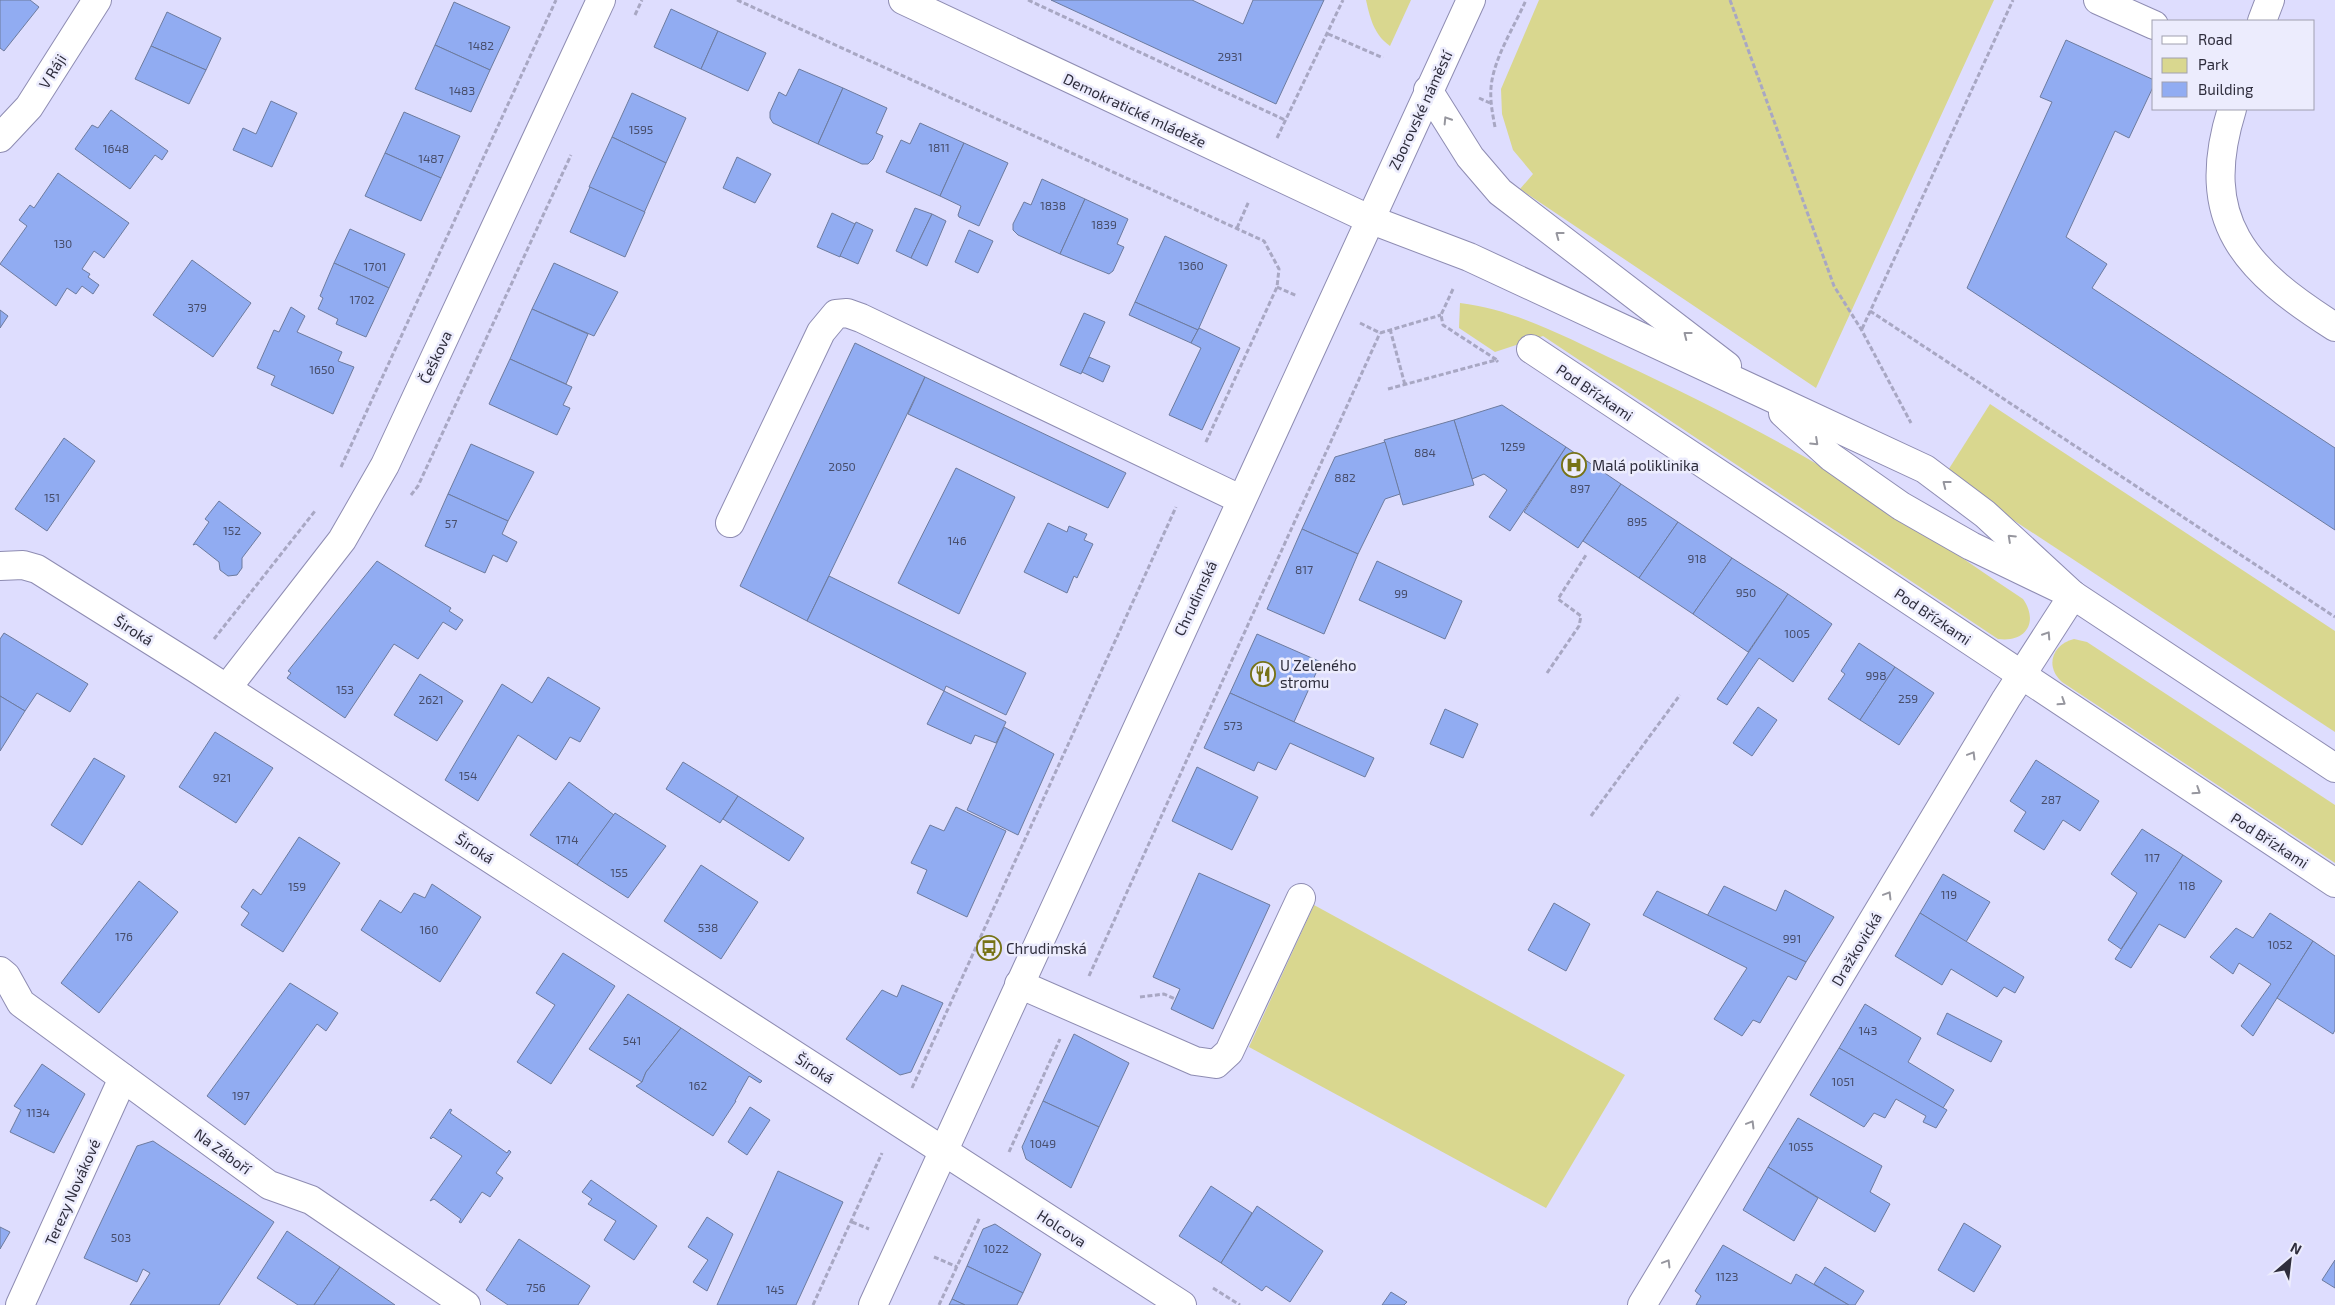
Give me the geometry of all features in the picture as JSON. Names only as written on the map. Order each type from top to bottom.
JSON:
[{"type":"street","name":"V Ráji","points":[[5,124],[29,107],[97,0]]},
{"type":"street","name":"Češkova","points":[[227,688],[342,540],[359,513],[385,464],[601,0]]},
{"type":"street","name":"Demokratické mládeže","points":[[903,0],[1369,219]]},
{"type":"street","name":"Zborovské náměstí","points":[[1369,219],[1470,0]]},
{"type":"street","points":[[2098,0],[2152,24]]},
{"type":"street","points":[[2262,20],[2270,0]]},
{"type":"street","points":[[1428,90],[1470,157],[1500,192],[1766,397],[1831,457],[1901,506],[1971,546],[2073,595],[2335,768]]},
{"type":"street","points":[[2232,110],[2223,146],[2220,186],[2225,214],[2234,236],[2264,275],[2290,297],[2335,328]]},
{"type":"street","points":[[1369,219],[1469,257],[1766,397],[1925,469],[1985,514],[2073,595]]},
{"type":"street","name":"Chrudimská","points":[[873,1305],[1369,219]]},
{"type":"street","points":[[730,523],[821,332],[836,314],[847,313],[1240,499]]},
{"type":"street","name":"Pod Břízkami","points":[[1531,350],[2335,883]]},
{"type":"street","name":"Široká","points":[[0,566],[23,565],[37,569],[227,688],[897,1120],[942,1151]]},
{"type":"street","name":"Dražkovická","points":[[1642,1305],[2021,675],[2073,595]]},
{"type":"street","points":[[1019,984],[1195,1061],[1216,1064],[1229,1052],[1301,898]]},
{"type":"street","name":"Na Záboří","points":[[0,970],[6,976],[21,1002],[269,1185],[312,1200],[466,1305]]},
{"type":"street","name":"Terezy Novákové","points":[[20,1305],[124,1078]]},
{"type":"street","name":"Holcova","points":[[942,1151],[1182,1305]]},
{"type":"path","points":[[339,471],[556,0]]},
{"type":"path","points":[[737,0],[1264,241],[1279,269],[1277,287],[814,1305]]},
{"type":"path","points":[[1028,0],[1285,120],[1343,0]]},
{"type":"path","points":[[1496,131],[1490,103],[1492,80],[1499,59],[1526,0]]},
{"type":"path","points":[[1730,0],[1834,286],[1862,329],[1911,425]]},
{"type":"path","points":[[1862,329],[2013,0]]},
{"type":"path","points":[[1328,34],[1383,58]]},
{"type":"path","points":[[1480,98],[1490,103]]},
{"type":"path","points":[[1870,310],[2335,617]]},
{"type":"path","points":[[939,1305],[1380,333],[1441,315],[1443,325],[1496,360],[1531,350]]},
{"type":"path","points":[[1390,329],[1405,385]]},
{"type":"path","points":[[195,668],[214,639],[320,505]]},
{"type":"path","points":[[1547,673],[1579,626],[1581,616],[1558,599],[1586,555]]},
{"type":"path","points":[[1591,816],[1680,695]]},
{"type":"green space","points":[[1366,0],[1411,0],[1390,46],[1376,31]]},
{"type":"green space","points":[[1539,0],[1994,0],[1816,388],[1520,189],[1533,174],[1513,150],[1502,114],[1501,89]]},
{"type":"green space","points":[[1460,303],[1502,312],[1541,326],[1698,400],[1802,455],[1877,501],[2023,599],[2028,607],[2030,616],[2030,623],[2027,629],[2016,638],[1998,639],[1543,336],[1495,352],[1459,328]]},
{"type":"green space","points":[[1990,404],[2335,631],[2335,732],[1945,475]]},
{"type":"green space","points":[[2074,639],[2087,642],[2335,805],[2335,863],[2062,682],[2056,676],[2053,669],[2053,656],[2061,646]]},
{"type":"green space","points":[[1314,905],[1625,1075],[1546,1208],[1249,1047]]},
{"type":"building","points":[[0,0],[30,0],[39,7],[4,51],[0,48]]},
{"type":"building","points":[[1051,0],[1192,0],[1243,24],[1253,0],[1324,0],[1276,104]]},
{"type":"building","points":[[454,2],[510,27],[490,70],[435,45]]},
{"type":"building","points":[[671,9],[718,31],[701,69],[654,47]]},
{"type":"building","points":[[167,12],[221,38],[206,70],[151,46]]},
{"type":"building","points":[[718,31],[766,53],[748,91],[701,69]]},
{"type":"building","points":[[2066,40],[2152,79],[2152,89],[2129,138],[2115,131],[2066,237],[2107,264],[2092,288],[2335,448],[2335,530],[1967,288],[2052,102],[2040,97]]},
{"type":"building","points":[[435,45],[490,70],[471,112],[415,89]]},
{"type":"building","points":[[151,46],[206,70],[189,104],[135,79]]},
{"type":"building","points":[[799,69],[843,88],[818,144],[773,123],[770,118],[770,112],[779,92],[786,96]]},
{"type":"building","points":[[843,88],[887,108],[876,133],[883,136],[873,159],[868,164],[862,164],[818,144]]},
{"type":"building","points":[[632,93],[686,118],[666,163],[612,137]]},
{"type":"building","points":[[271,101],[297,113],[272,167],[233,150],[243,128],[256,134]]},
{"type":"building","points":[[111,110],[168,151],[162,160],[155,155],[130,189],[75,149],[92,125],[98,128]]},
{"type":"building","points":[[404,112],[460,136],[441,178],[385,153]]},
{"type":"building","points":[[920,123],[964,143],[940,196],[886,172],[901,140],[910,144]]},
{"type":"building","points":[[612,137],[666,163],[644,213],[589,187]]},
{"type":"building","points":[[964,143],[1008,163],[979,226],[959,217],[961,206],[940,196]]},
{"type":"building","points":[[385,153],[441,178],[421,221],[365,196]]},
{"type":"building","points":[[737,157],[771,174],[755,203],[723,188]]},
{"type":"building","points":[[58,173],[129,223],[104,258],[94,251],[82,269],[90,274],[88,277],[99,285],[93,294],[82,286],[76,294],[67,288],[56,306],[0,264],[27,226],[19,220],[30,205],[34,208]]},
{"type":"building","points":[[1042,179],[1085,199],[1060,254],[1018,235],[1013,230],[1013,224],[1024,202],[1031,205]]},
{"type":"building","points":[[590,187],[645,212],[625,257],[570,232]]},
{"type":"building","points":[[1085,199],[1128,219],[1117,244],[1124,247],[1113,271],[1109,274],[1060,254]]},
{"type":"building","points":[[915,208],[932,214],[911,258],[896,251]]},
{"type":"building","points":[[832,213],[855,224],[840,257],[817,247]]},
{"type":"building","points":[[932,214],[946,221],[927,266],[911,258]]},
{"type":"building","points":[[856,222],[873,230],[858,264],[840,256]]},
{"type":"building","points":[[350,229],[405,254],[389,288],[334,263]]},
{"type":"building","points":[[969,230],[993,241],[978,273],[955,262]]},
{"type":"building","points":[[1165,236],[1227,265],[1198,330],[1135,302]]},
{"type":"building","points":[[192,260],[251,303],[213,357],[153,315]]},
{"type":"building","points":[[334,263],[389,288],[366,337],[336,324],[338,319],[318,309],[323,298],[320,296]]},
{"type":"building","points":[[554,263],[618,292],[594,336],[532,309]]},
{"type":"building","points":[[1135,302],[1198,330],[1191,343],[1129,315]]},
{"type":"building","points":[[291,307],[305,316],[297,332],[342,352],[338,361],[354,367],[333,414],[271,385],[275,376],[257,368],[274,330],[279,332]]},
{"type":"building","points":[[532,309],[588,334],[566,384],[510,359]]},
{"type":"building","points":[[0,310],[8,316],[0,328]]},
{"type":"building","points":[[1084,313],[1105,322],[1081,374],[1060,365]]},
{"type":"building","points":[[1199,328],[1240,348],[1202,430],[1169,415],[1201,348],[1191,343]]},
{"type":"building","points":[[855,343],[925,377],[807,621],[740,586]]},
{"type":"building","points":[[1089,357],[1110,366],[1103,382],[1082,372]]},
{"type":"building","points":[[510,359],[572,387],[563,405],[570,408],[557,435],[489,404]]},
{"type":"building","points":[[925,377],[1126,473],[1108,508],[908,414]]},
{"type":"building","points":[[1502,405],[1566,447],[1510,531],[1489,517],[1507,490],[1484,474],[1472,479],[1454,420]]},
{"type":"building","points":[[1454,420],[1474,485],[1403,505],[1384,440]]},
{"type":"building","points":[[64,438],[95,461],[47,531],[15,509]]},
{"type":"building","points":[[1385,442],[1400,494],[1385,499],[1358,554],[1302,529],[1335,457]]},
{"type":"building","points":[[471,444],[534,472],[508,521],[448,494]]},
{"type":"building","points":[[1566,447],[1621,484],[1578,548],[1524,512]]},
{"type":"building","points":[[956,468],[1015,497],[959,614],[898,583]]},
{"type":"building","points":[[1621,484],[1678,522],[1639,578],[1583,541]]},
{"type":"building","points":[[448,494],[508,521],[502,534],[517,542],[507,562],[493,555],[485,573],[425,546]]},
{"type":"building","points":[[219,501],[261,533],[242,558],[242,568],[237,575],[228,576],[220,570],[219,562],[196,544],[193,545],[209,522],[205,519]]},
{"type":"building","points":[[1678,522],[1732,558],[1693,614],[1639,578]]},
{"type":"building","points":[[1048,523],[1067,532],[1069,526],[1087,534],[1084,540],[1093,544],[1077,578],[1074,576],[1067,593],[1024,572]]},
{"type":"building","points":[[1302,529],[1358,554],[1324,634],[1267,609]]},
{"type":"building","points":[[1732,558],[1788,594],[1748,652],[1693,614]]},
{"type":"building","points":[[377,561],[451,608],[449,611],[463,620],[456,630],[443,622],[418,659],[394,644],[345,718],[287,678],[291,673],[288,671]]},
{"type":"building","points":[[1377,561],[1462,601],[1445,639],[1359,600]]},
{"type":"building","points":[[829,576],[1026,673],[1006,715],[946,686],[944,691],[807,621]]},
{"type":"building","points":[[1788,594],[1832,624],[1793,682],[1759,658],[1727,705],[1717,699]]},
{"type":"building","points":[[4,633],[88,684],[70,712],[37,693],[25,711],[0,696],[0,639]]},
{"type":"building","points":[[1257,634],[1321,662],[1294,722],[1230,693]]},
{"type":"building","points":[[1859,643],[1895,667],[1860,720],[1828,699],[1845,674],[1841,671]]},
{"type":"building","points":[[1895,667],[1934,693],[1899,745],[1860,720]]},
{"type":"building","points":[[420,674],[463,701],[437,741],[394,715]]},
{"type":"building","points":[[548,677],[600,708],[580,742],[570,737],[556,760],[518,735],[478,801],[445,780],[502,684],[532,703]]},
{"type":"building","points":[[944,691],[1006,722],[996,743],[975,735],[971,744],[927,724]]},
{"type":"building","points":[[1230,693],[1374,758],[1365,777],[1290,743],[1276,770],[1258,762],[1254,771],[1204,748]]},
{"type":"building","points":[[0,696],[25,711],[0,751]]},
{"type":"building","points":[[1758,707],[1777,720],[1752,756],[1733,743]]},
{"type":"building","points":[[1445,709],[1478,724],[1463,758],[1430,744]]},
{"type":"building","points":[[1004,727],[1054,754],[1018,835],[967,810]]},
{"type":"building","points":[[215,732],[273,768],[236,823],[179,787]]},
{"type":"building","points":[[94,758],[125,776],[82,845],[51,825]]},
{"type":"building","points":[[2036,760],[2099,801],[2080,831],[2063,820],[2044,850],[2014,831],[2026,812],[2010,801]]},
{"type":"building","points":[[683,762],[738,796],[720,823],[666,789]]},
{"type":"building","points":[[1197,767],[1258,797],[1232,850],[1172,821]]},
{"type":"building","points":[[569,782],[614,815],[577,865],[530,835]]},
{"type":"building","points":[[738,796],[804,838],[789,861],[723,819]]},
{"type":"building","points":[[956,807],[1006,831],[967,917],[917,893],[927,870],[911,863],[930,825],[944,831]]},
{"type":"building","points":[[615,813],[666,846],[628,898],[577,865]]},
{"type":"building","points":[[2142,829],[2183,855],[2121,949],[2108,940],[2137,893],[2111,874]]},
{"type":"building","points":[[299,837],[340,863],[283,952],[241,925],[249,913],[241,907],[253,889],[261,895]]},
{"type":"building","points":[[2183,855],[2222,881],[2185,938],[2159,924],[2131,968],[2115,959]]},
{"type":"building","points":[[701,865],[758,902],[721,959],[664,921]]},
{"type":"building","points":[[1199,873],[1270,905],[1213,1029],[1171,1009],[1180,989],[1153,977]]},
{"type":"building","points":[[1943,874],[1990,902],[1966,942],[1920,913]]},
{"type":"building","points":[[139,881],[178,912],[99,1013],[61,983]]},
{"type":"building","points":[[432,884],[481,917],[440,982],[361,930],[380,900],[401,913],[414,893],[425,898]]},
{"type":"building","points":[[1724,886],[1776,911],[1785,890],[1834,917],[1806,962],[1707,916]]},
{"type":"building","points":[[1657,891],[1806,962],[1796,980],[1788,976],[1760,1023],[1753,1020],[1742,1036],[1714,1019],[1747,968],[1643,915]]},
{"type":"building","points":[[1554,903],[1590,924],[1566,971],[1528,950]]},
{"type":"building","points":[[1920,913],[2024,977],[2015,993],[2004,987],[1997,997],[1951,969],[1942,985],[1895,956]]},
{"type":"building","points":[[2270,913],[2313,941],[2253,1036],[2241,1026],[2271,984],[2239,963],[2233,974],[2210,957],[2236,928],[2253,938]]},
{"type":"building","points":[[2313,941],[2335,956],[2335,1030],[2333,1034],[2277,998]]},
{"type":"building","points":[[563,953],[615,986],[551,1084],[517,1062],[555,1005],[536,993]]},
{"type":"building","points":[[290,983],[338,1013],[326,1031],[317,1024],[245,1125],[207,1096]]},
{"type":"building","points":[[902,985],[943,1003],[911,1072],[900,1075],[846,1039],[882,990],[897,997]]},
{"type":"building","points":[[628,994],[681,1028],[646,1072],[642,1082],[589,1049]]},
{"type":"building","points":[[1865,1004],[1921,1038],[1908,1062],[1954,1090],[1943,1108],[1839,1048]]},
{"type":"building","points":[[1947,1013],[2002,1041],[1991,1062],[1937,1034]]},
{"type":"building","points":[[681,1028],[762,1081],[760,1083],[749,1076],[736,1101],[713,1136],[636,1086],[642,1082],[646,1072]]},
{"type":"building","points":[[1074,1034],[1129,1063],[1099,1127],[1043,1101]]},
{"type":"building","points":[[1839,1048],[1947,1110],[1936,1128],[1923,1122],[1926,1116],[1896,1099],[1885,1118],[1874,1113],[1864,1127],[1810,1095]]},
{"type":"building","points":[[42,1064],[85,1094],[54,1153],[10,1132],[21,1110],[14,1106]]},
{"type":"building","points":[[1043,1101],[1099,1127],[1071,1188],[1026,1159],[1022,1147]]},
{"type":"building","points":[[750,1107],[770,1120],[747,1155],[728,1142]]},
{"type":"building","points":[[450,1109],[452,1110],[450,1113],[507,1153],[509,1150],[511,1152],[496,1173],[503,1178],[490,1197],[482,1192],[461,1223],[459,1222],[461,1219],[434,1199],[430,1201],[462,1156],[433,1137],[430,1138]]},
{"type":"building","points":[[1798,1118],[1882,1166],[1870,1192],[1890,1204],[1875,1232],[1768,1167]]},
{"type":"building","points":[[153,1141],[274,1222],[219,1305],[130,1305],[150,1273],[143,1269],[137,1282],[84,1258],[137,1146]]},
{"type":"building","points":[[1768,1167],[1818,1198],[1794,1241],[1743,1210]]},
{"type":"building","points":[[778,1171],[843,1202],[796,1305],[717,1305]]},
{"type":"building","points":[[591,1180],[657,1226],[634,1260],[604,1240],[616,1221],[588,1204],[592,1199],[582,1192]]},
{"type":"building","points":[[1211,1186],[1252,1213],[1221,1263],[1179,1236]]},
{"type":"building","points":[[1257,1206],[1323,1251],[1290,1302],[1266,1286],[1262,1291],[1221,1263]]},
{"type":"building","points":[[707,1217],[733,1234],[707,1291],[693,1282],[708,1260],[688,1247]]},
{"type":"building","points":[[1964,1223],[2001,1246],[1974,1292],[1938,1270]]},
{"type":"building","points":[[995,1224],[1041,1254],[1023,1293],[967,1266],[983,1229]]},
{"type":"building","points":[[0,1227],[10,1232],[0,1249]]},
{"type":"building","points":[[287,1231],[340,1267],[314,1305],[298,1305],[257,1278]]},
{"type":"building","points":[[519,1239],[590,1286],[578,1305],[508,1305],[486,1290]]},
{"type":"building","points":[[1723,1245],[1791,1284],[1796,1274],[1849,1305],[1696,1305],[1701,1296],[1695,1291]]},
{"type":"building","points":[[2335,1260],[2335,1288],[2322,1280]]},
{"type":"building","points":[[967,1266],[1023,1293],[1017,1305],[965,1305],[952,1299]]},
{"type":"building","points":[[340,1267],[395,1305],[314,1305]]},
{"type":"building","points":[[1825,1267],[1864,1291],[1855,1305],[1849,1305],[1814,1284]]},
{"type":"building","points":[[1391,1292],[1407,1302],[1404,1305],[1382,1305]]},
{"type":"building","points":[[952,1299],[965,1305],[949,1305]]},
{"type":"place","name":"Malá poliklinika","points":[[1574,465]]},
{"type":"place","name":"U Zeleného stromu","points":[[1263,674]]},
{"type":"place","name":"Chrudimská","points":[[989,948]]}]
